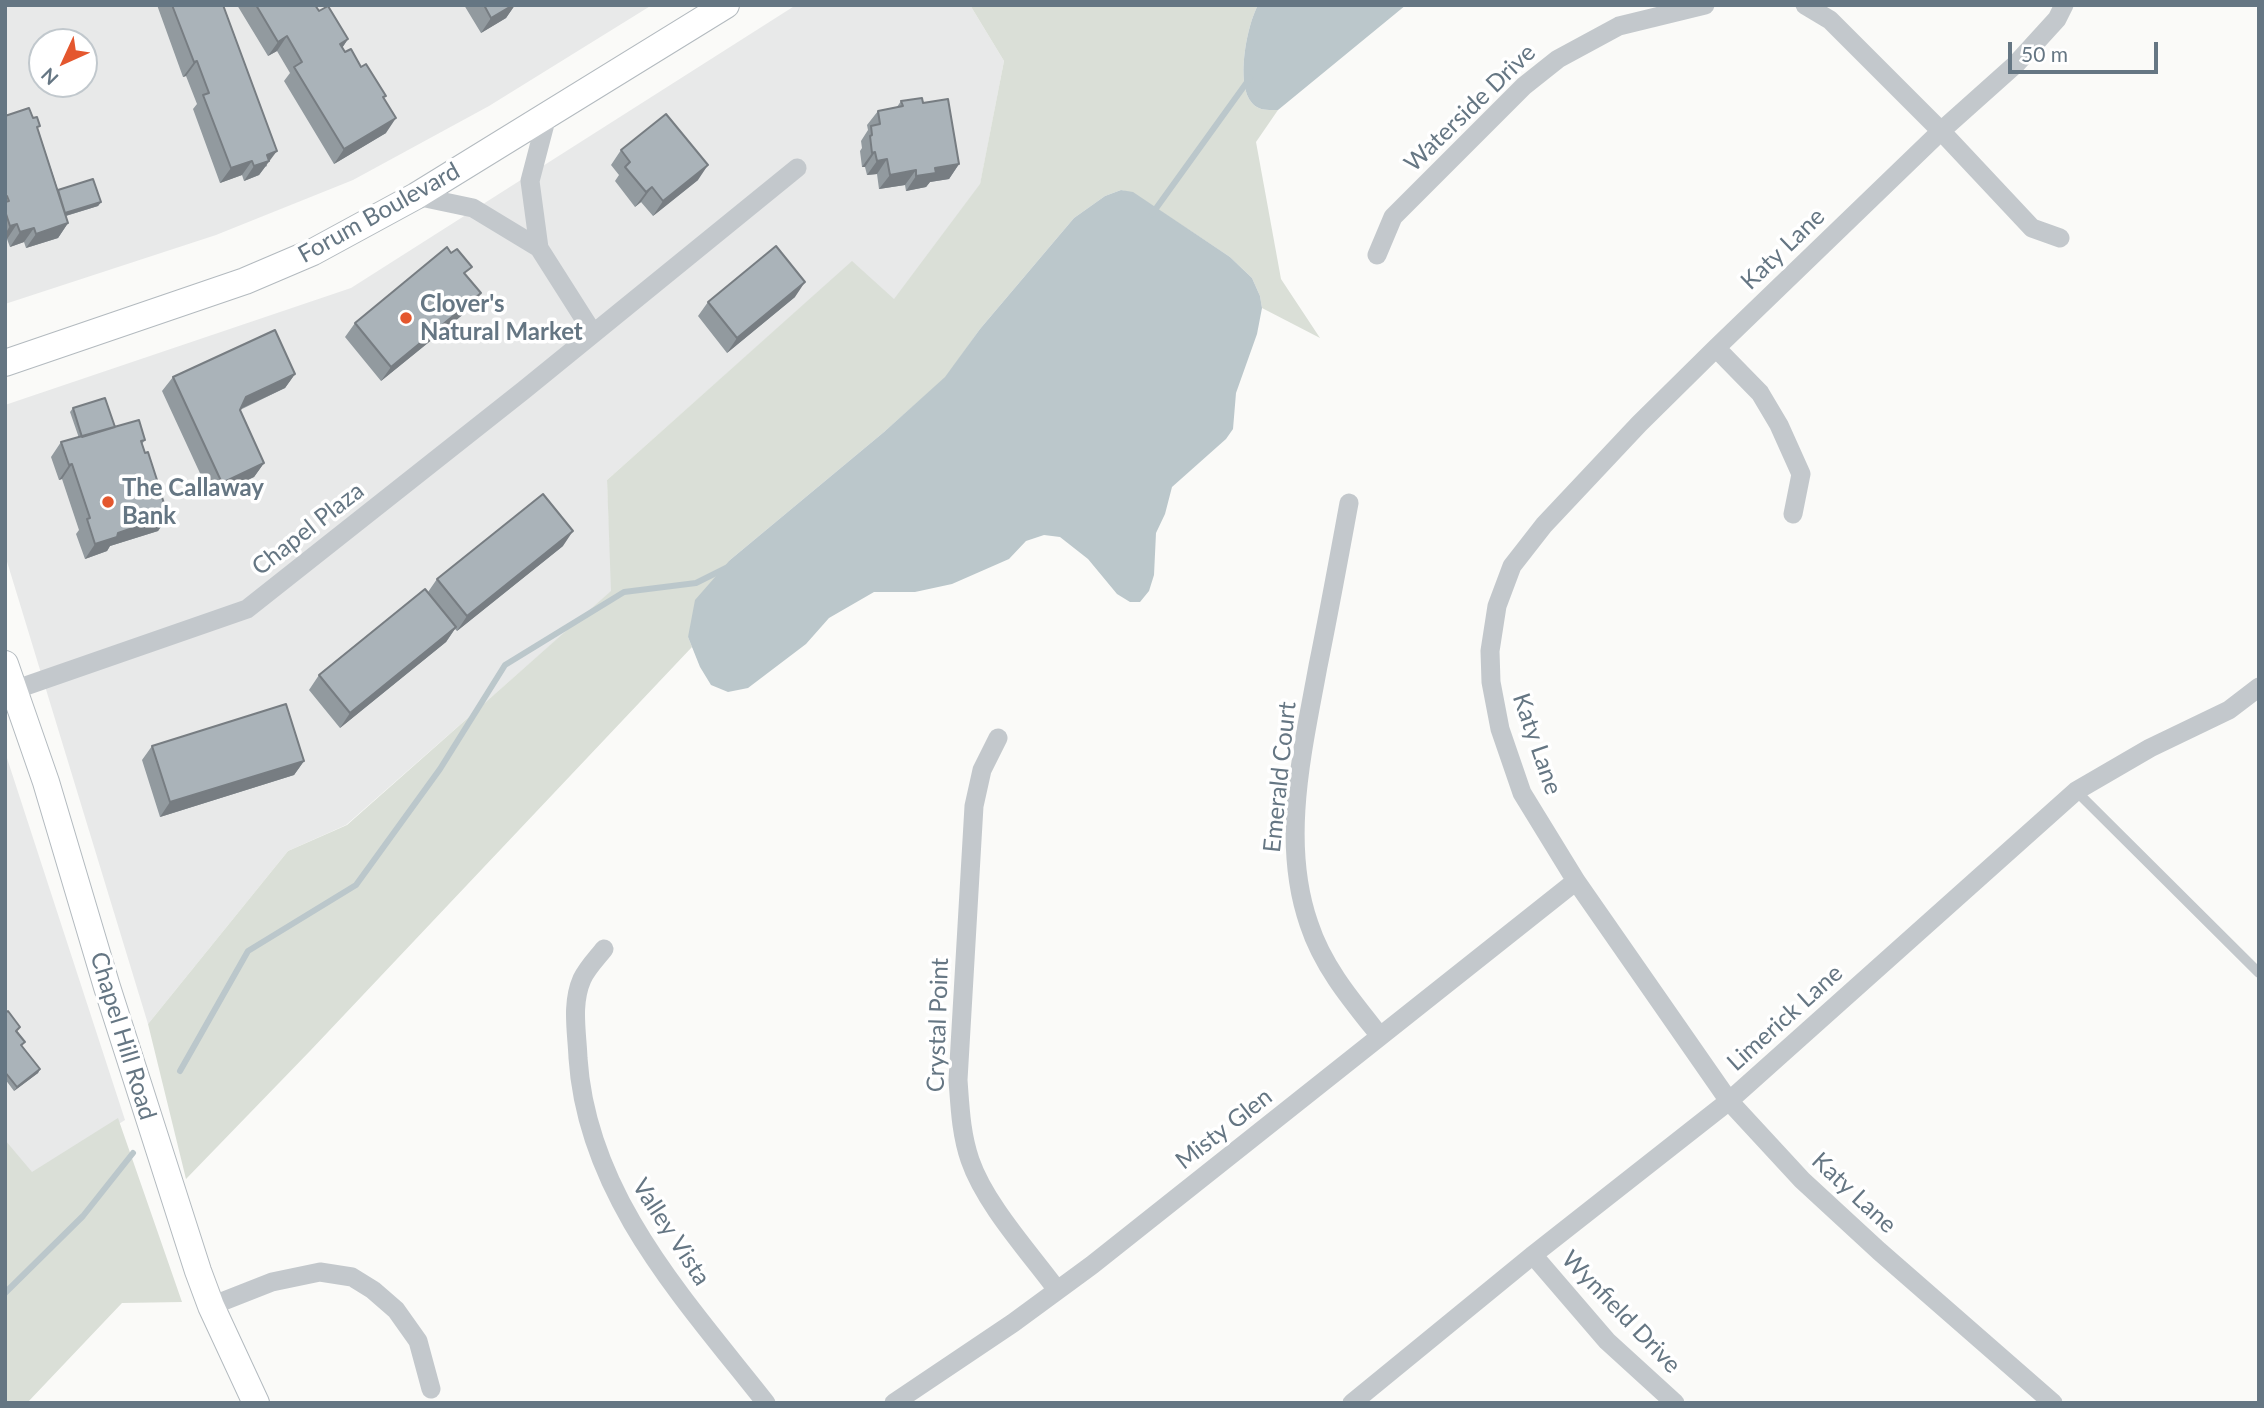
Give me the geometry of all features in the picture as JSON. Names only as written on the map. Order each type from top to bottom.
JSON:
[{"type":"street","name":"Forum Boulevard","points":[[5,363],[245,281],[313,252],[416,196],[726,5]]},
{"type":"street","name":"Waterside Drive","points":[[1377,255],[1393,217],[1524,86],[1558,59],[1619,26],[1705,5]]},
{"type":"street","points":[[1805,5],[1830,20],[1941,131],[2032,228],[2060,238]]},
{"type":"street","name":"Katy Lane","points":[[2053,1403],[1802,1180],[1729,1101],[1576,881],[1522,793],[1500,729],[1491,682],[1490,651],[1497,606],[1512,566],[1544,525],[1639,424],[1716,348],[1941,131],[2016,64],[2057,19],[2064,5]]},
{"type":"street","points":[[547,116],[530,181],[539,248],[593,333]]},
{"type":"street","name":"Chapel Plaza","points":[[14,690],[247,609],[797,168]]},
{"type":"street","points":[[416,196],[472,208],[539,248]]},
{"type":"street","points":[[1716,348],[1760,393],[1779,425],[1801,474],[1793,514]]},
{"type":"street","name":"Emerald Court","points":[[1349,503],[1306,730],[1294,855],[1308,923],[1320,954],[1341,988],[1380,1036]]},
{"type":"street","name":"Chapel Hill Road","points":[[5,664],[46,782],[138,1085],[211,1306],[256,1403]]},
{"type":"street","name":"Limerick Lane","points":[[1352,1403],[1533,1255],[1729,1101],[2076,791],[2150,748],[2229,710],[2259,687]]},
{"type":"street","name":"Crystal Point","points":[[998,738],[982,770],[974,806],[958,1080],[961,1124],[970,1161],[989,1199],[1056,1290]]},
{"type":"street","name":"Misty Glen","points":[[894,1403],[1013,1323],[1091,1265],[1576,881]]},
{"type":"street","name":"Valley Vista","points":[[604,948],[583,978],[575,1004],[580,1085],[592,1135],[606,1173],[629,1220],[662,1272],[766,1403]]},
{"type":"street","name":"Wynfield Drive","points":[[1533,1255],[1607,1341],[1675,1403]]},
{"type":"street","points":[[211,1306],[272,1282],[320,1272],[352,1277],[373,1290],[396,1310],[418,1341],[431,1389]]},
{"type":"lane","points":[[2076,791],[2259,973]]},
{"type":"shaded area","points":[[5,5],[652,5],[489,106],[353,180],[216,235],[5,304]]},
{"type":"shaded area","points":[[796,5],[970,5],[1004,61],[980,185],[894,300],[852,262],[607,480],[612,591],[346,825],[288,851],[148,1024],[5,555],[5,405],[351,288]]},
{"type":"shaded area","points":[[970,5],[1258,5],[1244,54],[1244,82],[1247,94],[1255,106],[1278,110],[1256,142],[1281,279],[1320,338],[1262,308],[1252,278],[1230,257],[1133,193],[1121,190],[1105,196],[1074,218],[980,329],[946,377],[730,560],[688,637],[692,647],[186,1179],[148,1024],[288,851],[347,825],[611,591],[607,480],[852,261],[894,299],[980,184],[1004,61]]},
{"type":"shaded area","points":[[1258,5],[1406,5],[1278,110],[1271,110],[1261,109],[1252,103],[1244,82],[1244,54]]},
{"type":"shaded area","points":[[1121,190],[1133,192],[1230,257],[1252,278],[1262,308],[1257,334],[1236,393],[1233,429],[1226,439],[1172,487],[1165,514],[1156,533],[1154,575],[1149,591],[1140,602],[1130,602],[1117,594],[1088,559],[1060,537],[1044,535],[1026,541],[1009,559],[952,584],[915,592],[874,592],[829,618],[806,644],[748,688],[728,692],[711,685],[700,667],[688,637],[695,600],[730,560],[884,432],[945,377],[980,329],[1074,218],[1105,196]]},
{"type":"shaded area","points":[[5,752],[125,1120],[32,1179],[5,1144]]},
{"type":"shaded area","points":[[118,1118],[182,1302],[122,1303],[27,1403],[5,1403],[5,1140],[32,1172]]},
{"type":"building","points":[[172,5],[223,5],[277,151],[267,155],[269,161],[254,166],[252,161],[231,168],[203,95],[209,93]]},
{"type":"building","points":[[256,5],[315,5],[319,11],[328,6],[348,39],[340,44],[345,52],[351,49],[361,67],[366,64],[396,118],[344,149],[294,67],[302,62],[287,36],[278,42]]},
{"type":"building","points":[[484,5],[513,5],[491,18]]},
{"type":"building","points":[[922,98],[923,103],[948,99],[959,164],[935,168],[936,173],[916,176],[916,170],[890,175],[887,159],[877,161],[875,152],[872,153],[871,126],[880,124],[878,111],[903,106],[901,101]]},
{"type":"building","points":[[29,108],[33,118],[37,117],[40,126],[37,127],[68,223],[36,234],[34,228],[20,232],[17,224],[10,226],[5,211],[5,202],[9,201],[7,196],[5,197],[5,116]]},
{"type":"building","points":[[666,114],[708,165],[663,201],[652,187],[646,192],[625,167],[630,162],[621,150]]},
{"type":"building","points":[[93,179],[101,202],[65,213],[58,190]]},
{"type":"building","points":[[776,246],[805,282],[737,338],[708,302]]},
{"type":"building","points":[[447,247],[451,253],[457,249],[472,267],[464,273],[481,293],[391,367],[355,323]]},
{"type":"building","points":[[275,330],[295,374],[246,397],[240,410],[264,463],[222,483],[173,377]]},
{"type":"building","points":[[105,398],[115,427],[82,437],[73,408]]},
{"type":"building","name":"The Callaway Bank","points":[[139,420],[145,440],[141,441],[145,453],[148,452],[157,480],[153,481],[158,495],[161,494],[168,516],[95,544],[87,519],[90,518],[72,464],[69,465],[61,442]]},
{"type":"building","points":[[543,494],[573,531],[467,616],[437,579]]},
{"type":"building","points":[[425,589],[456,627],[350,713],[319,675]]},
{"type":"building","points":[[286,704],[304,761],[170,802],[152,746]]},
{"type":"building","points":[[8,1011],[20,1027],[16,1031],[25,1042],[21,1045],[40,1069],[17,1087],[5,1072],[5,1013]]},
{"type":"waterway","points":[[1152,214],[1250,78]]},
{"type":"waterway","points":[[180,1071],[248,951],[356,885],[440,769],[505,665],[624,592],[696,583],[728,567]]},
{"type":"waterway","points":[[5,1293],[83,1216],[133,1153]]},
{"type":"place","name":"Clover's Natural Market","points":[[406,318]]},
{"type":"place","name":"The Callaway Bank","points":[[108,502]]}]
